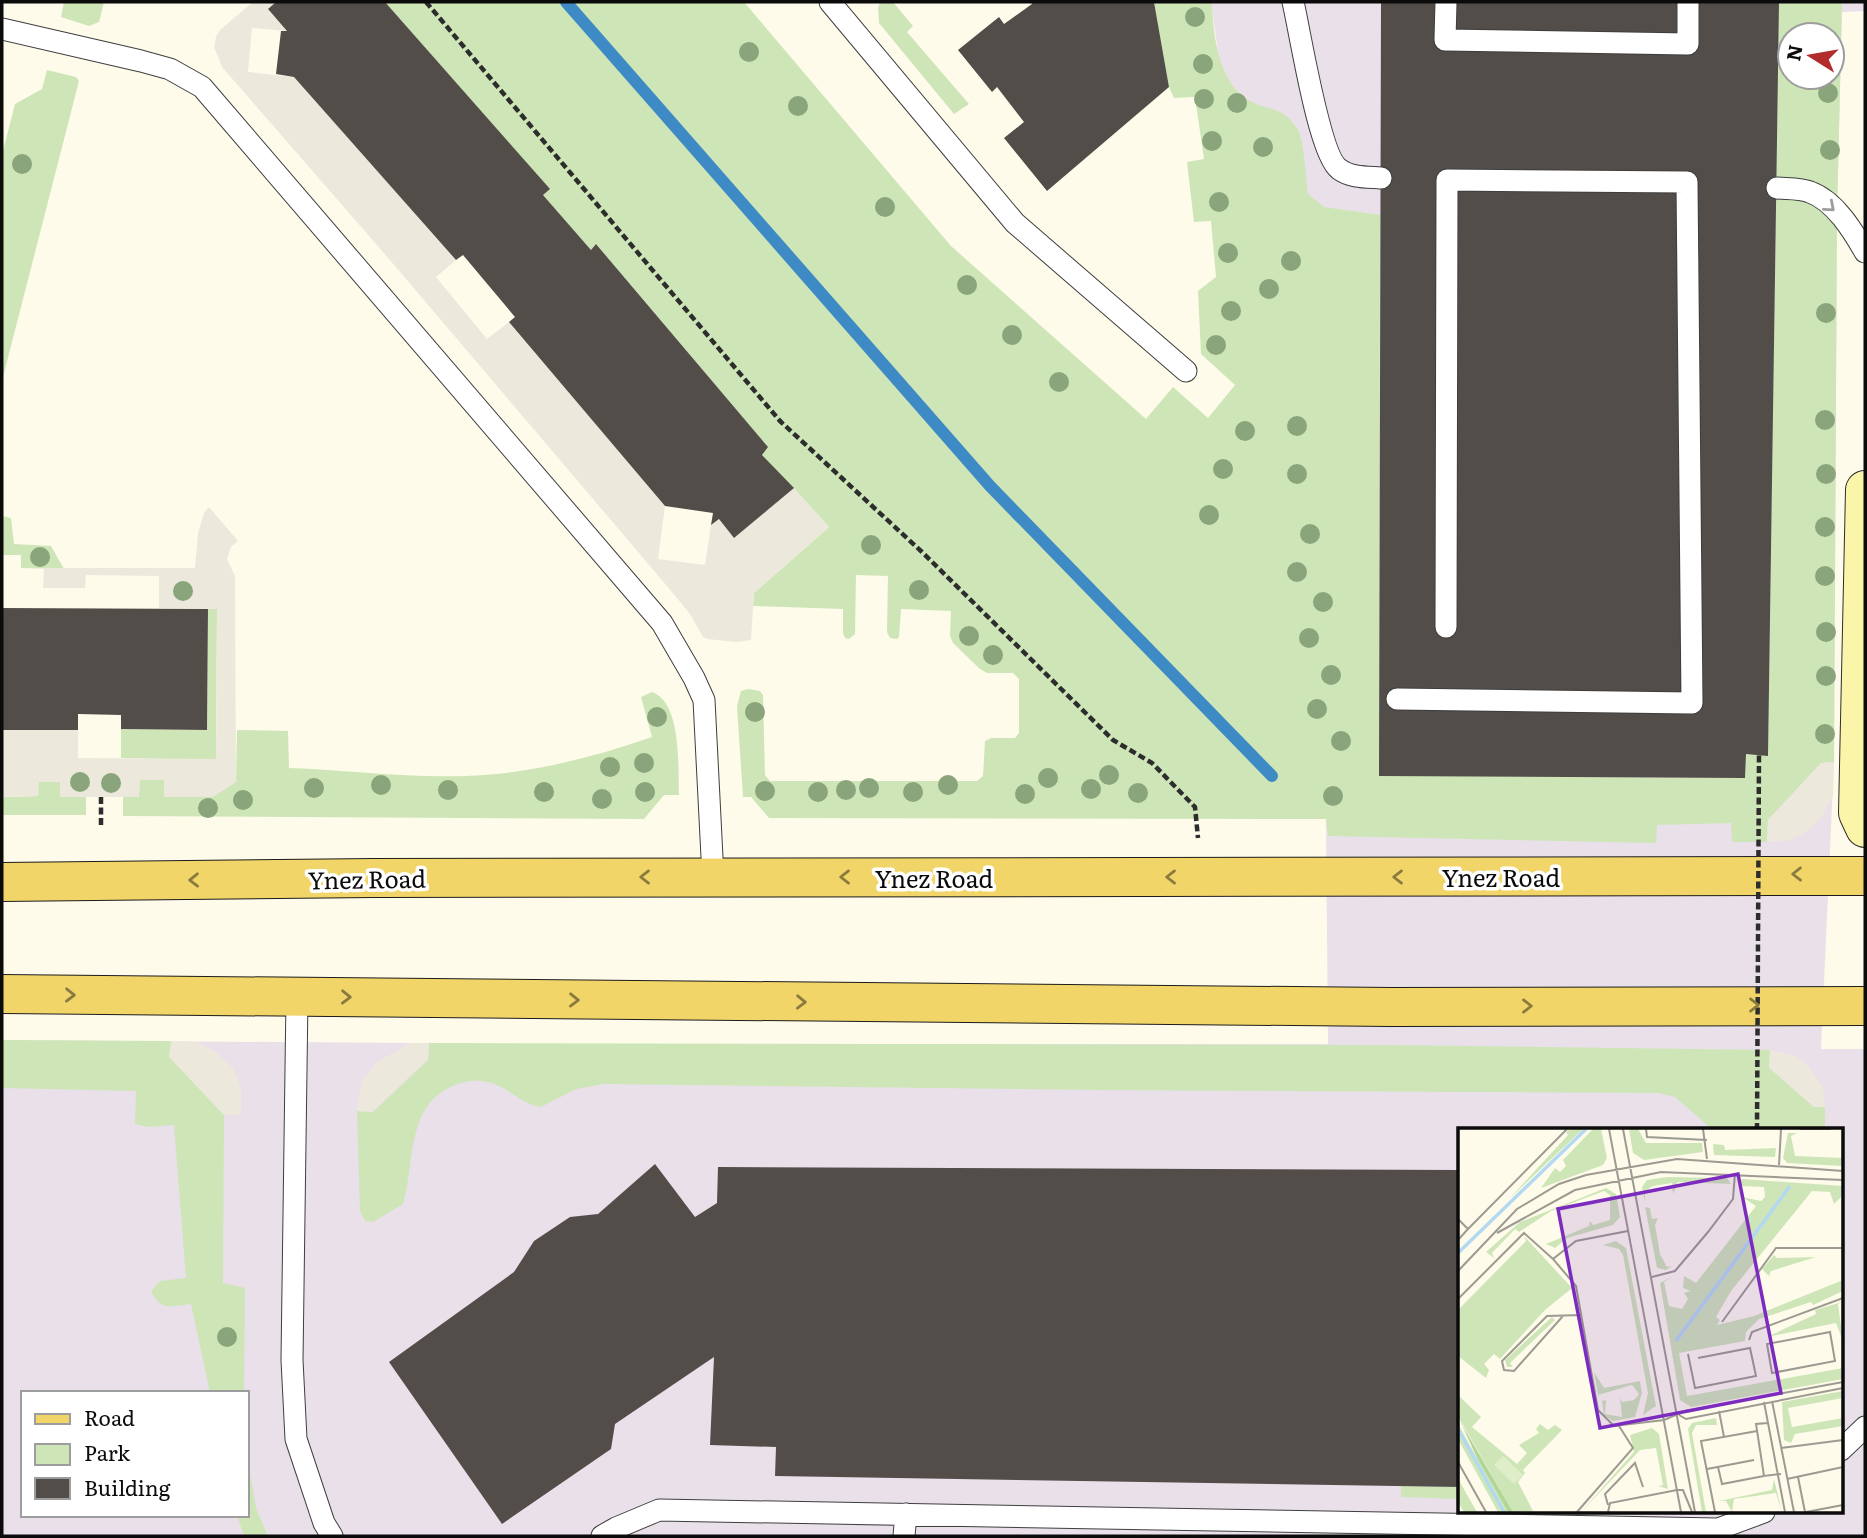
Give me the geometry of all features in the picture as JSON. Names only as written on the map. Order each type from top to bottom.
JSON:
[{"type":"main road","name":"Ynez Road","points":[[2,882],[373,878],[1865,876]]},
{"type":"main road","points":[[2,994],[1391,1007],[1865,1006]]},
{"type":"street","points":[[1865,490],[1858,813],[1865,828]]},
{"type":"lane","points":[[830,2],[1015,223],[1186,371]]},
{"type":"lane","points":[[1293,2],[1324,144],[1337,168],[1357,177],[1381,178]]},
{"type":"lane","points":[[1446,2],[1446,40],[1688,44],[1688,2]]},
{"type":"lane","points":[[2,29],[170,69],[202,87],[662,623],[704,700],[713,877]]},
{"type":"lane","points":[[1397,699],[1692,703],[1687,182],[1447,180],[1446,626]]},
{"type":"lane","points":[[1777,187],[1809,191],[1824,201],[1853,230],[1865,253]]},
{"type":"lane","points":[[297,997],[292,1360],[296,1439],[324,1523],[332,1536]]},
{"type":"lane","points":[[1842,1449],[1865,1427]]},
{"type":"lane","points":[[602,1536],[659,1510],[1718,1529],[1759,1514]]},
{"type":"lane","points":[[904,1536],[906,1514]]},
{"type":"path","points":[[426,2],[780,421],[922,552],[1112,740],[1152,763],[1195,807],[1202,877]]},
{"type":"path","points":[[1757,1128],[1759,754]]},
{"type":"path","points":[[100,825],[101,796]]},
{"type":"shaded area","points":[[253,2],[276,2],[268,9],[287,31],[252,28],[248,72],[295,77],[456,260],[436,277],[487,339],[509,322],[665,506],[658,559],[705,565],[711,525],[719,519],[734,538],[794,488],[829,527],[754,593],[751,640],[737,642],[703,637],[690,614],[667,586],[222,67],[214,47],[216,37],[220,30]]},
{"type":"shaded area","points":[[1211,2],[1865,2],[1865,11],[1842,12],[1842,21],[1776,21],[1776,91],[1840,91],[1834,762],[1821,1049],[1865,1049],[1865,1536],[2,1536],[2,1040],[541,1044],[1328,1044],[1326,819]]},
{"type":"shaded area","points":[[209,507],[238,541],[231,547],[227,559],[235,576],[236,782],[213,797],[164,797],[164,780],[140,780],[139,797],[60,797],[60,782],[39,782],[38,796],[2,797],[2,730],[78,730],[78,758],[216,759],[217,609],[159,608],[159,576],[86,575],[85,588],[43,588],[44,568],[195,568],[198,533],[204,513]]},
{"type":"shaded area","points":[[1834,762],[1833,796],[1823,815],[1810,829],[1791,840],[1767,842],[1768,820],[1821,763]]},
{"type":"shaded area","points":[[171,1041],[196,1042],[214,1051],[233,1068],[241,1089],[241,1115],[224,1115],[169,1057]]},
{"type":"shaded area","points":[[410,1043],[429,1043],[428,1059],[372,1112],[357,1111],[361,1083],[376,1063]]},
{"type":"shaded area","points":[[1770,1050],[1796,1056],[1809,1067],[1823,1087],[1825,1107],[1814,1107],[1769,1067]]},
{"type":"green space","points":[[64,2],[104,2],[99,22],[89,26],[61,17]]},
{"type":"green space","points":[[385,2],[744,2],[951,246],[1146,419],[1173,387],[1208,418],[1235,385],[1201,354],[1198,291],[1216,277],[1211,221],[1194,222],[1187,162],[1204,159],[1195,97],[1174,98],[1169,87],[1154,2],[1212,2],[1219,56],[1230,81],[1248,100],[1281,112],[1298,130],[1308,194],[1324,207],[1380,215],[1379,775],[1745,778],[1746,754],[1768,755],[1778,91],[1840,91],[1834,762],[1821,763],[1768,820],[1767,842],[1732,842],[1731,823],[1657,825],[1656,843],[1328,836],[1326,819],[769,818],[751,797],[743,797],[737,706],[741,691],[760,691],[763,695],[765,775],[770,781],[977,781],[983,776],[985,741],[991,738],[1015,738],[1019,733],[1019,679],[1013,673],[987,673],[953,643],[950,636],[951,611],[901,609],[899,637],[890,638],[887,632],[888,576],[856,575],[855,634],[849,639],[845,638],[843,633],[843,609],[753,606],[754,593],[829,527],[762,455],[767,446],[597,245],[591,250],[543,195],[549,189]]},
{"type":"green space","points":[[880,2],[893,2],[913,26],[907,32],[969,104],[954,114],[879,23]]},
{"type":"green space","points":[[1779,2],[1842,2],[1842,21],[1779,21]]},
{"type":"green space","points":[[47,70],[76,77],[79,81],[2,381],[2,155],[15,104],[42,89]]},
{"type":"green space","points":[[2,516],[11,518],[14,544],[51,546],[64,569],[21,568],[21,555],[2,555]]},
{"type":"green space","points":[[208,609],[217,609],[216,760],[121,758],[121,729],[207,730]]},
{"type":"green space","points":[[652,692],[662,698],[673,722],[678,753],[679,795],[664,795],[644,819],[123,816],[123,796],[138,797],[139,780],[164,780],[164,796],[236,782],[237,730],[288,731],[289,768],[421,776],[489,775],[560,764],[652,737],[641,697]]},
{"type":"green space","points":[[38,782],[60,782],[60,797],[86,796],[86,815],[2,815],[2,797],[38,796]]},
{"type":"green space","points":[[2,1040],[171,1041],[170,1057],[224,1115],[223,1283],[245,1288],[244,1391],[210,1391],[191,1304],[163,1305],[151,1291],[160,1281],[186,1278],[174,1125],[148,1127],[135,1124],[136,1091],[2,1088]]},
{"type":"green space","points":[[429,1043],[1386,1045],[1770,1050],[1769,1068],[1814,1107],[1825,1107],[1825,1128],[1711,1128],[1675,1097],[1658,1093],[604,1084],[576,1089],[541,1107],[525,1102],[490,1082],[474,1081],[455,1085],[439,1094],[428,1106],[415,1136],[403,1204],[373,1222],[365,1221],[360,1211],[357,1111],[373,1112],[428,1060]]},
{"type":"green space","points":[[248,1462],[256,1508],[268,1536],[244,1536],[238,1517],[248,1517]]},
{"type":"green space","points":[[1401,1486],[1458,1487],[1458,1499],[1401,1497]]},
{"type":"building","points":[[276,2],[385,2],[550,189],[543,195],[591,250],[596,244],[768,447],[762,455],[794,488],[734,538],[719,519],[711,525],[713,513],[665,506],[509,322],[515,317],[463,255],[456,260],[294,77],[276,74],[281,31],[287,31],[268,9]]},
{"type":"building","points":[[1031,2],[1154,2],[1169,87],[1047,191],[1004,138],[1024,122],[997,87],[992,92],[958,50],[999,17],[1004,24],[1032,4]]},
{"type":"building","points":[[1381,2],[1779,2],[1779,21],[1776,21],[1778,91],[1768,756],[1746,754],[1745,778],[1379,776]]},
{"type":"building","points":[[2,608],[208,609],[207,730],[121,729],[121,715],[78,714],[78,730],[2,730]]},
{"type":"building","points":[[655,1164],[695,1217],[717,1203],[718,1167],[1458,1170],[1458,1487],[775,1476],[776,1447],[710,1445],[714,1357],[615,1424],[611,1449],[502,1524],[389,1362],[514,1272],[534,1241],[570,1217],[598,1214]]},
{"type":"waterway","points":[[566,2],[990,486],[1272,776]]}]
